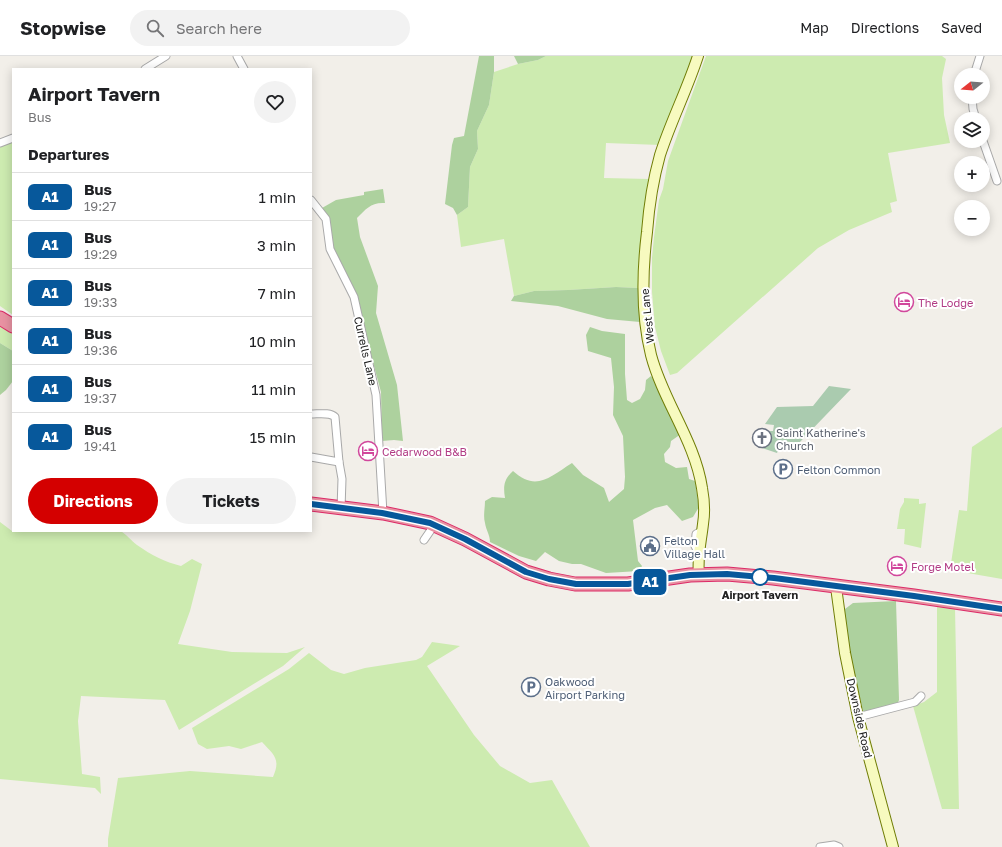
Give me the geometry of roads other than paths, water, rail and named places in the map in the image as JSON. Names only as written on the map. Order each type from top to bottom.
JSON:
[{"type":"highway","points":[[0,318],[12,325]]},
{"type":"highway","points":[[312,504],[382,513],[435,524],[526,572],[549,579],[576,584],[628,584],[699,575],[727,574],[774,578],[1002,609]]},
{"type":"street","points":[[147,68],[166,56]]},
{"type":"street","points":[[237,56],[243,68]]},
{"type":"street","name":"West Lane","points":[[698,56],[690,81],[660,154],[648,218],[643,264],[643,289],[644,314],[651,355],[664,390],[685,436],[700,480],[704,506],[702,531],[698,552],[699,575]]},
{"type":"street","points":[[976,68],[980,56]]},
{"type":"street","points":[[0,143],[12,138]]},
{"type":"street","points":[[985,148],[997,181]]},
{"type":"street","name":"Currells Lane","points":[[312,201],[326,219],[330,249],[354,297],[376,395],[382,513]]},
{"type":"street","points":[[312,414],[330,414],[334,415],[335,417],[342,479],[341,509]]},
{"type":"street","points":[[312,457],[339,462]]},
{"type":"street","points":[[424,540],[435,524]]},
{"type":"street","name":"Downside Road","points":[[836,587],[845,653],[858,717],[893,847]]},
{"type":"street","points":[[858,717],[915,702],[921,696]]},
{"type":"street","points":[[816,846],[834,844],[839,847]]},
{"type":"place","name":"The Lodge","points":[[904,302]]},
{"type":"place","name":"Saint Katherine's Church","points":[[762,438]]},
{"type":"place","name":"Cedarwood B&B","points":[[368,451]]},
{"type":"place","name":"Felton Common","points":[[783,469]]},
{"type":"place","name":"Felton Village Hall","points":[[650,546]]},
{"type":"place","name":"Forge Motel","points":[[897,566]]},
{"type":"place","name":"Airport Tavern","points":[[760,577]]},
{"type":"place","name":"Oakwood Airport Parking","points":[[531,687]]}]
